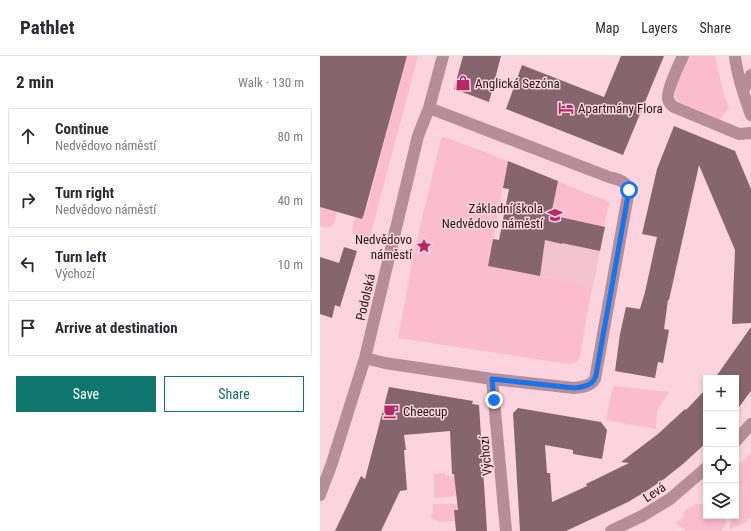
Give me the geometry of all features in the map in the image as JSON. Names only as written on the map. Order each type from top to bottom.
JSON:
[{"type":"street","name":"Podolská","points":[[320,495],[332,463],[365,358],[418,136],[429,108],[443,56]]},
{"type":"street","points":[[683,56],[668,94],[668,101],[671,105],[739,134],[751,133]]},
{"type":"street","points":[[735,56],[743,91],[751,115]]},
{"type":"street","points":[[743,91],[751,75]]},
{"type":"street","points":[[365,358],[385,363],[492,379],[574,388],[585,387],[593,382],[596,375],[628,197],[628,186],[610,176],[429,108]]},
{"type":"street","name":"Výchozí","points":[[492,379],[506,531]]},
{"type":"street","points":[[739,437],[751,424]]},
{"type":"street","name":"Levá","points":[[611,531],[642,516],[670,499],[703,471]]},
{"type":"shaded area","points":[[407,56],[418,56],[369,240],[359,237],[353,233],[353,223],[355,217],[362,219],[365,214]]},
{"type":"shaded area","points":[[688,56],[715,56],[723,91],[729,108],[720,119],[679,102],[675,96],[676,87]]},
{"type":"shaded area","points":[[443,137],[508,161],[488,266],[593,286],[580,356],[573,364],[398,338],[414,252],[441,139]]},
{"type":"shaded area","name":"Základní škola Nedvědovo náměstí","points":[[508,161],[609,202],[593,286],[488,266],[493,239],[500,240],[510,189],[503,188]]},
{"type":"shaded area","points":[[558,182],[609,202],[604,227],[551,215]]},
{"type":"shaded area","points":[[320,207],[337,212],[333,225],[328,227],[320,226]]},
{"type":"shaded area","points":[[614,386],[669,392],[657,411],[656,429],[606,420]]},
{"type":"shaded area","points":[[751,452],[751,517],[747,522],[729,530],[731,519],[739,519],[739,465]]},
{"type":"shaded area","points":[[445,473],[445,476],[456,476],[457,496],[434,498],[434,474]]},
{"type":"shaded area","points":[[696,503],[703,504],[703,519],[726,519],[725,526],[721,531],[686,531],[676,523],[685,516],[683,513]]},
{"type":"shaded area","points":[[433,504],[457,504],[457,510],[454,511],[455,521],[439,522],[431,518]]},
{"type":"building","points":[[320,56],[407,56],[362,219],[320,207]]},
{"type":"building","points":[[463,56],[501,56],[489,102],[454,89]]},
{"type":"building","points":[[621,56],[664,56],[623,155],[506,109],[522,65],[604,97]]},
{"type":"building","points":[[674,126],[735,151],[751,189],[751,323],[732,324],[735,250],[699,165],[668,300],[664,329],[669,330],[663,363],[658,362],[655,378],[615,371],[620,334],[626,307],[640,309],[645,292],[657,237],[642,234],[657,169]]},
{"type":"building","name":"Základní škola Nedvědovo náměstí","points":[[508,161],[558,181],[551,215],[605,227],[600,251],[545,240],[540,276],[488,266],[493,239],[499,240],[509,189],[503,188]]},
{"type":"building","points":[[344,247],[357,251],[340,307],[335,305],[332,318],[320,314],[320,257],[339,263]]},
{"type":"building","points":[[751,327],[751,391],[739,407],[739,375],[717,375]]},
{"type":"building","points":[[389,387],[473,401],[472,404],[479,405],[487,531],[456,531],[454,510],[458,510],[454,474],[452,474],[450,431],[404,435],[407,490],[400,491],[381,531],[335,531],[361,476],[365,479]]},
{"type":"building","points":[[703,392],[703,446],[664,479],[628,502],[566,531],[520,531],[513,413],[518,408],[601,422],[607,430],[602,459],[573,454],[573,450],[545,445],[547,473],[550,473],[552,502],[587,486],[586,484],[629,463],[621,462],[658,434],[685,409],[686,410]]},
{"type":"place","name":"Anglická Sezóna","points":[[463,83]]},
{"type":"place","name":"Apartmány Flora","points":[[566,108]]},
{"type":"place","name":"Základní škola Nedvědovo náměstí","points":[[555,215]]},
{"type":"place","name":"Nedvědovo náměstí","points":[[424,246]]},
{"type":"place","name":"Cheecup","points":[[391,411]]},
{"type":"route","points":[[494,400],[492,379],[574,388],[585,387],[595,379],[629,190]]}]
